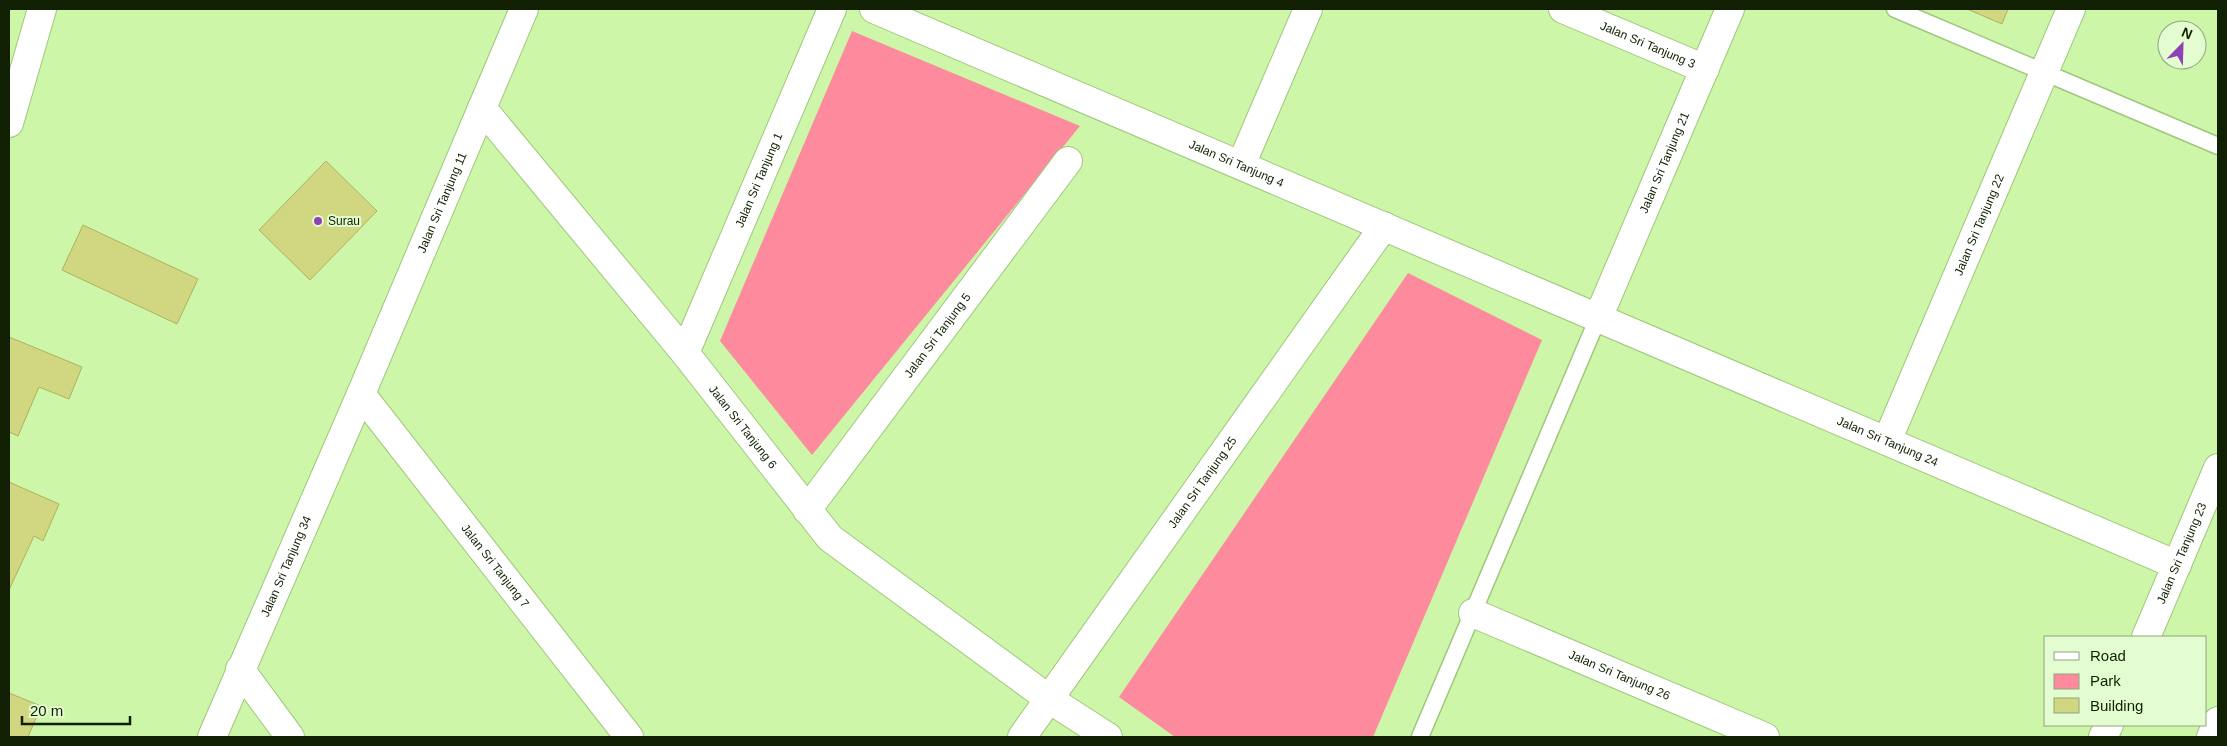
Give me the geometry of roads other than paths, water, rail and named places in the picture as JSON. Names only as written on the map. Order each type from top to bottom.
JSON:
[{"type":"street","points":[[9,123],[42,9]]},
{"type":"street","name":"Jalan Sri Tanjung 11","points":[[361,394],[524,9]]},
{"type":"street","name":"Jalan Sri Tanjung 1","points":[[685,353],[832,9]]},
{"type":"street","name":"Jalan Sri Tanjung 4","points":[[874,9],[1598,318]]},
{"type":"street","points":[[1242,165],[1308,9]]},
{"type":"street","name":"Jalan Sri Tanjung 3","points":[[1563,9],[1705,69]]},
{"type":"street","name":"Jalan Sri Tanjung 21","points":[[1598,318],[1730,9]]},
{"type":"street","name":"Jalan Sri Tanjung 22","points":[[1887,440],[2071,9]]},
{"type":"street","name":"Jalan Sri Tanjung 6","points":[[482,108],[685,353],[830,538],[1049,699],[1108,737]]},
{"type":"street","name":"Jalan Sri Tanjung 5","points":[[807,510],[1068,161]]},
{"type":"street","name":"Jalan Sri Tanjung 25","points":[[1022,737],[1384,226]]},
{"type":"street","name":"Jalan Sri Tanjung 24","points":[[1598,318],[2177,565]]},
{"type":"street","name":"Jalan Sri Tanjung 34","points":[[212,737],[361,394]]},
{"type":"street","name":"Jalan Sri Tanjung 7","points":[[361,394],[629,737]]},
{"type":"street","name":"Jalan Sri Tanjung 23","points":[[2146,636],[2218,468]]},
{"type":"street","name":"Jalan Sri Tanjung 26","points":[[1473,612],[1765,737]]},
{"type":"street","points":[[240,669],[290,737]]},
{"type":"street","points":[[2211,737],[2218,721]]},
{"type":"lane","points":[[1895,9],[2218,146]]},
{"type":"lane","points":[[1420,737],[1598,318]]},
{"type":"place","name":"Surau","points":[[318,221]]}]
